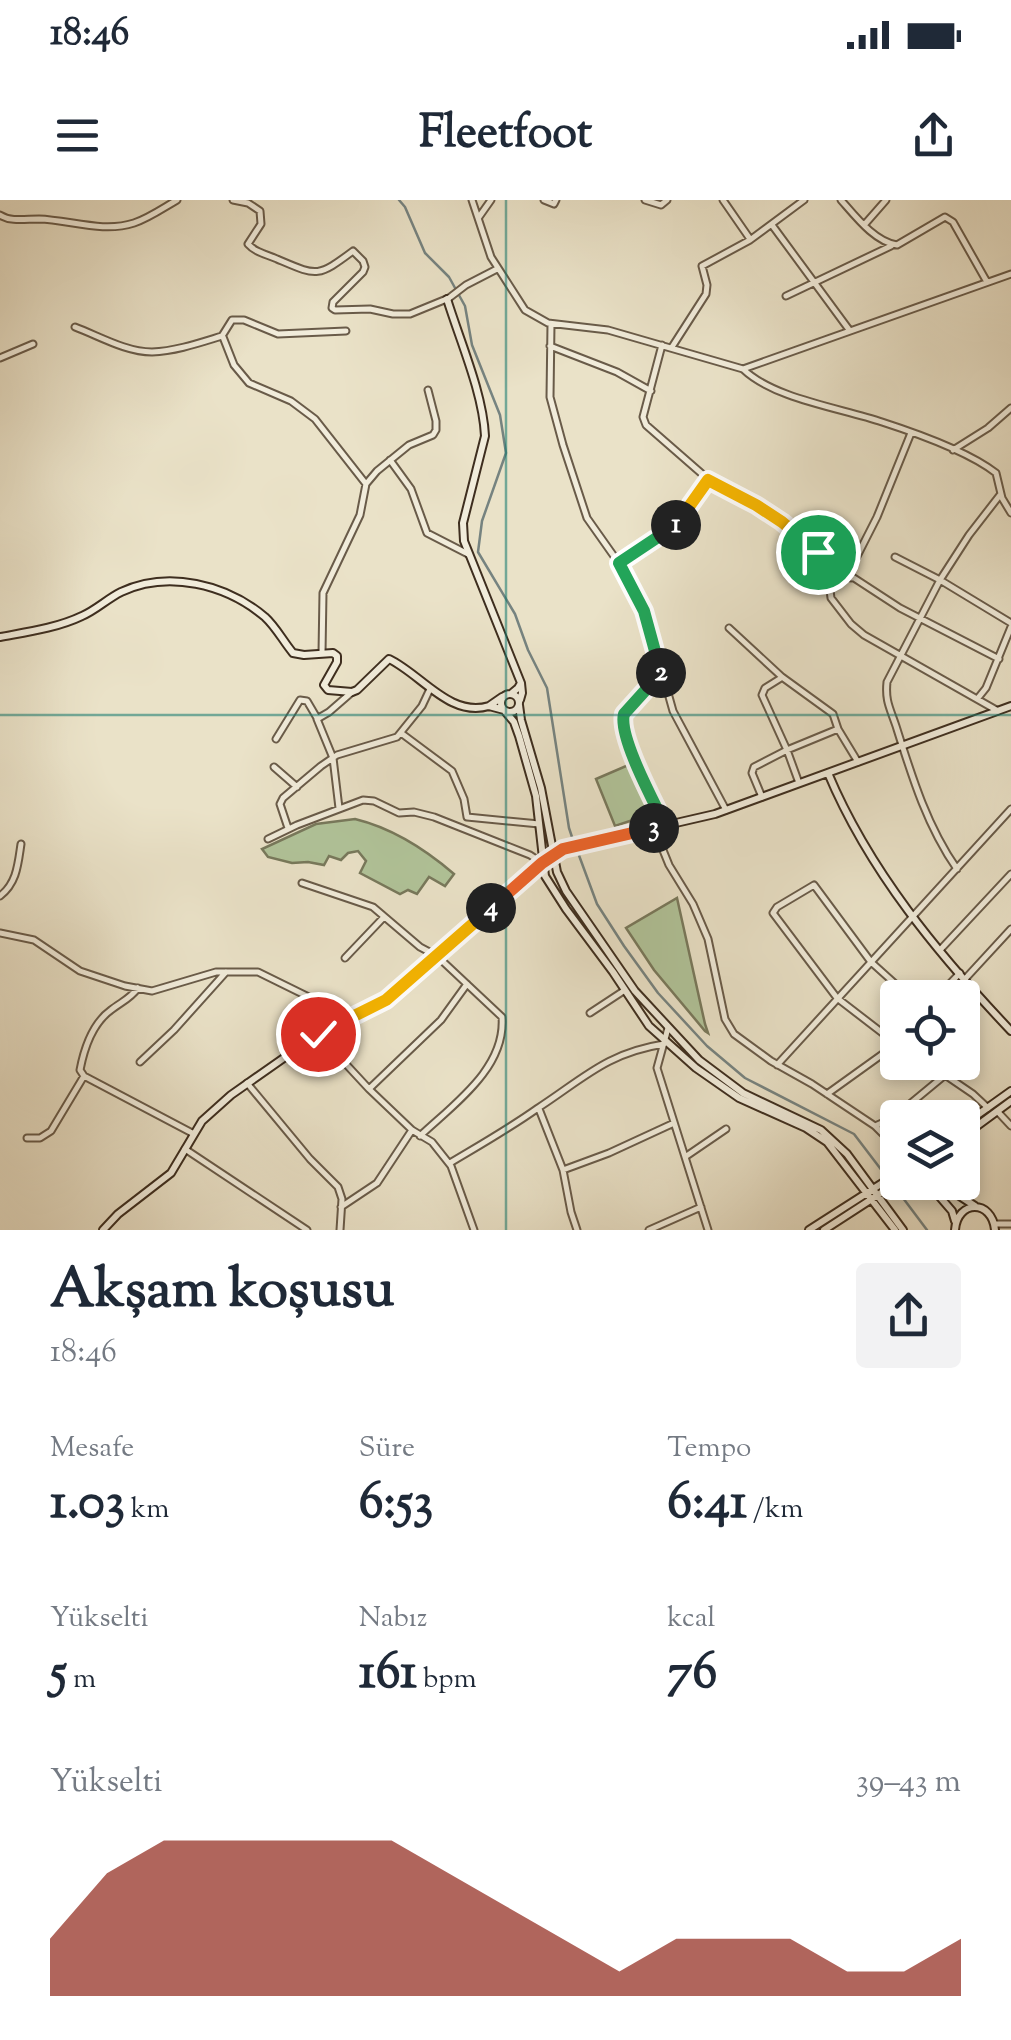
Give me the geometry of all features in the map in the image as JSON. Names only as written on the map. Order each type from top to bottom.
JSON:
[{"type":"street","points":[[0,215],[6,219],[122,226],[150,216],[176,200]]},
{"type":"street","points":[[232,200],[248,203],[260,211],[261,224],[248,244],[256,252],[313,273],[330,268],[353,251],[363,261],[366,267],[333,302],[334,310],[410,314],[449,297],[498,268]]},
{"type":"street","points":[[472,200],[491,257],[525,310],[551,324],[608,330],[743,369],[750,376],[815,404],[883,422],[979,460],[996,473],[1001,495],[1011,513]]},
{"type":"street","points":[[479,216],[492,200]]},
{"type":"street","points":[[544,200],[554,204],[556,200]]},
{"type":"street","points":[[645,200],[661,205],[666,200]]},
{"type":"street","points":[[723,200],[750,240]]},
{"type":"street","points":[[672,347],[706,294],[702,266],[750,240],[804,200]]},
{"type":"street","points":[[841,200],[880,240],[891,246]]},
{"type":"street","points":[[864,224],[886,200]]},
{"type":"street","points":[[786,296],[897,245],[945,217],[953,222],[988,282]]},
{"type":"street","points":[[771,224],[850,331]]},
{"type":"street","points":[[743,369],[1011,274]]},
{"type":"street","points":[[449,297],[476,386],[485,436],[463,524],[464,540],[521,683],[521,720],[541,788],[556,872],[635,992],[668,1028],[699,1060],[743,1093],[821,1130],[847,1154],[894,1230]]},
{"type":"street","points":[[75,327],[150,352],[222,336],[232,320],[244,320],[278,334],[346,331]]},
{"type":"street","points":[[551,324],[550,397],[587,518],[619,563],[644,611],[673,711],[726,810]]},
{"type":"street","points":[[222,336],[234,366],[249,383],[291,401],[314,419],[366,484]]},
{"type":"street","points":[[0,358],[34,344]]},
{"type":"street","points":[[662,345],[643,417],[646,425],[708,480],[782,522],[826,560],[831,598],[850,624],[998,710]]},
{"type":"street","points":[[550,346],[651,390]]},
{"type":"street","points":[[322,653],[322,593],[360,515],[366,484],[390,460],[436,430],[428,390]]},
{"type":"street","points":[[953,450],[1011,408]]},
{"type":"street","points":[[1004,414],[1011,424]]},
{"type":"street","points":[[847,576],[877,517],[911,433]]},
{"type":"street","points":[[390,460],[411,488],[427,534],[468,554]]},
{"type":"street","points":[[619,563],[678,523],[708,480]]},
{"type":"street","points":[[957,870],[940,846],[902,746],[886,699],[887,682],[940,580],[1001,495]]},
{"type":"street","points":[[895,556],[1011,625],[986,688],[978,698]]},
{"type":"street","points":[[828,577],[854,578],[900,608],[998,659]]},
{"type":"street","points":[[0,637],[82,617],[122,592],[155,582],[179,581],[212,588],[257,612],[293,653],[333,653],[337,662],[324,686],[352,692]]},
{"type":"street","points":[[729,628],[782,677],[833,714],[858,762]]},
{"type":"street","points":[[317,719],[374,676],[389,659],[430,689],[477,710],[511,693],[521,683]]},
{"type":"street","points":[[662,673],[622,721],[627,741],[665,825]]},
{"type":"street","points":[[782,677],[765,688],[762,695],[798,783]]},
{"type":"street","points":[[288,829],[280,804],[284,798],[333,758],[398,736],[430,689]]},
{"type":"street","points":[[511,693],[520,703]]},
{"type":"street","points":[[502,697],[501,706],[520,736],[536,796],[545,876],[649,1026],[664,1043],[739,1098],[816,1134],[904,1230]]},
{"type":"street","points":[[276,738],[300,700],[306,701],[333,758],[339,809]]},
{"type":"street","points":[[489,706],[514,712],[520,703]]},
{"type":"street","points":[[107,1227],[171,1173],[202,1121],[231,1094],[318,1034],[386,1000],[563,849],[726,810],[1010,707]]},
{"type":"street","points":[[762,797],[752,773],[754,768],[838,729]]},
{"type":"street","points":[[402,733],[452,772],[467,817],[539,824]]},
{"type":"street","points":[[274,766],[296,787]]},
{"type":"street","points":[[828,773],[844,812],[912,918],[1011,1030]]},
{"type":"street","points":[[268,839],[363,800],[398,813],[434,817],[542,863]]},
{"type":"street","points":[[777,1065],[1011,809]]},
{"type":"street","points":[[654,828],[708,938],[725,1019],[734,1034],[880,1131]]},
{"type":"street","points":[[0,896],[11,888],[21,844]]},
{"type":"street","points":[[940,950],[1011,874]]},
{"type":"street","points":[[302,884],[372,907],[420,947],[438,956],[502,1017],[504,1034],[480,1079],[420,1136]]},
{"type":"street","points":[[880,1031],[837,998],[774,913],[776,907],[814,885],[871,962],[891,980]]},
{"type":"street","points":[[345,958],[384,917]]},
{"type":"street","points":[[957,980],[1011,929]]},
{"type":"street","points":[[0,933],[34,940],[80,971],[152,991],[216,972],[258,972],[325,1005],[327,1010],[318,1034]]},
{"type":"street","points":[[140,1062],[226,972]]},
{"type":"street","points":[[369,1089],[441,1020],[467,984]]},
{"type":"street","points":[[138,988],[129,1000],[107,1012],[87,1042],[80,1070],[84,1076],[194,1134]]},
{"type":"street","points":[[590,1013],[625,990]]},
{"type":"street","points":[[668,1028],[657,1068],[708,1230]]},
{"type":"street","points":[[318,1034],[412,1130],[432,1142],[449,1164],[474,1230]]},
{"type":"street","points":[[449,1164],[539,1108],[606,1060],[664,1043]]},
{"type":"street","points":[[827,1094],[880,1056]]},
{"type":"street","points":[[27,1138],[40,1138],[51,1131],[84,1076]]},
{"type":"street","points":[[875,1126],[893,1118],[939,1080]]},
{"type":"street","points":[[952,1080],[988,1108]]},
{"type":"street","points":[[248,1083],[338,1187],[342,1199],[340,1230]]},
{"type":"street","points":[[980,1114],[1011,1091]]},
{"type":"street","points":[[980,1124],[1011,1101]]},
{"type":"street","points":[[539,1108],[563,1170],[577,1230]]},
{"type":"street","points":[[997,1111],[1011,1126]]},
{"type":"street","points":[[563,1170],[674,1123]]},
{"type":"street","points":[[341,1207],[377,1182],[412,1130]]},
{"type":"street","points":[[685,1156],[726,1130]]},
{"type":"street","points":[[185,1149],[307,1230]]},
{"type":"street","points":[[809,1230],[880,1189]]},
{"type":"street","points":[[824,1230],[872,1194]]},
{"type":"street","points":[[942,1200],[952,1212],[955,1226]]},
{"type":"street","points":[[966,1200],[989,1212],[995,1227],[1011,1224]]},
{"type":"street","points":[[649,1230],[700,1207]]},
{"type":"street","points":[[955,1226],[964,1210],[976,1207]]},
{"type":"street","points":[[841,1219],[846,1230]]},
{"type":"street","points":[[107,1227],[118,1230]]},
{"type":"green space","points":[[633,763],[657,812],[615,826],[596,779]]},
{"type":"green space","points":[[355,819],[408,840],[454,874],[445,886],[429,877],[417,894],[408,890],[400,894],[360,873],[366,861],[358,851],[341,860],[329,856],[324,865],[268,857],[262,849],[316,824]]},
{"type":"green space","points":[[677,898],[708,1033],[654,970],[626,928]]},
{"type":"waterway","points":[[399,200],[425,253],[449,277],[465,306],[472,345],[500,415],[506,453],[482,521],[478,552],[515,614],[547,688],[574,843]]},
{"type":"waterway","points":[[577,850],[597,904],[624,946],[658,993],[707,1046],[745,1078],[854,1134],[880,1168]]},
{"type":"waterway","points":[[904,1200],[927,1230]]},
{"type":"route","points":[[318,1034],[386,1000],[563,849],[665,825],[627,741],[622,721],[636,699],[662,673],[644,611],[619,563],[678,523],[708,480],[782,522],[818,552]]}]
